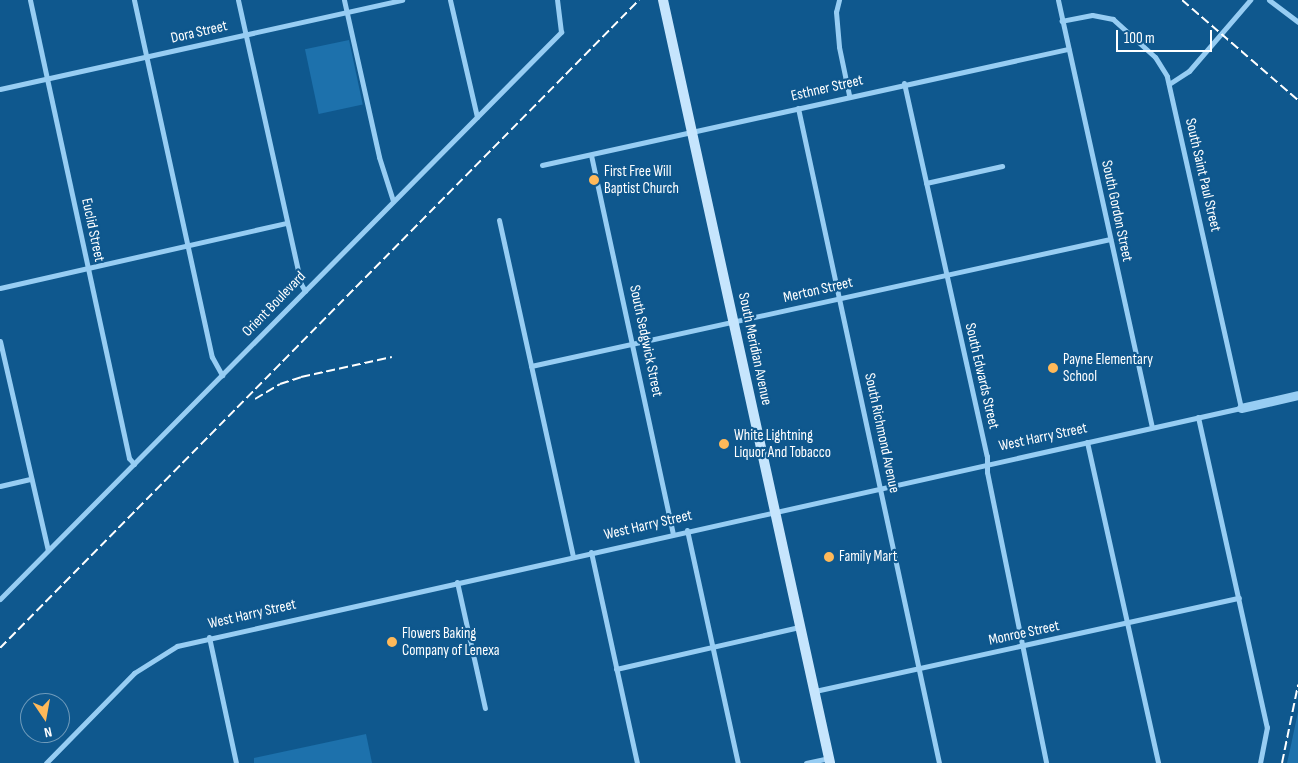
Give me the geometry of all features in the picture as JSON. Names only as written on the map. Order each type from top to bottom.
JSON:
[{"type":"main road","name":"South Meridian Avenue","points":[[663,0],[830,760]]},
{"type":"street","name":"Euclid Street","points":[[30,0],[129,458],[134,464]]},
{"type":"street","points":[[134,0],[212,357],[222,375]]},
{"type":"street","points":[[238,0],[305,291]]},
{"type":"street","points":[[344,0],[379,157],[393,201]]},
{"type":"street","name":"Dora Street","points":[[0,89],[402,0]]},
{"type":"street","points":[[450,0],[477,117]]},
{"type":"street","name":"Orient Boulevard","points":[[0,599],[561,32],[563,26],[557,0]]},
{"type":"street","points":[[839,0],[836,12],[849,96]]},
{"type":"street","name":"South Gordon Street","points":[[1058,0],[1152,427]]},
{"type":"street","points":[[1169,84],[1190,71],[1250,0]]},
{"type":"street","points":[[1269,0],[1298,22]]},
{"type":"street","name":"South Saint Paul Street","points":[[1062,21],[1092,15],[1113,19],[1155,57],[1169,84],[1241,408]]},
{"type":"street","name":"Esthner Street","points":[[542,165],[904,83],[1068,49]]},
{"type":"street","name":"South Edwards Street","points":[[904,83],[987,456],[985,464],[1046,763]]},
{"type":"street","name":"South Richmond Avenue","points":[[798,108],[939,763]]},
{"type":"street","name":"South Sedgwick Street","points":[[591,155],[634,343],[673,533]]},
{"type":"street","points":[[926,183],[1002,166]]},
{"type":"street","points":[[499,220],[573,556]]},
{"type":"street","points":[[0,288],[288,223]]},
{"type":"street","name":"Merton Street","points":[[532,366],[1110,239]]},
{"type":"street","points":[[0,341],[48,550]]},
{"type":"street","name":"West Harry Street","points":[[46,763],[145,663],[177,646],[209,637],[673,533],[1298,395]]},
{"type":"street","points":[[1198,417],[1267,727],[1260,763]]},
{"type":"street","points":[[1087,442],[1158,763]]},
{"type":"street","points":[[0,486],[31,479]]},
{"type":"street","points":[[688,530],[738,763]]},
{"type":"street","points":[[591,552],[636,763]]},
{"type":"street","points":[[457,582],[485,708]]},
{"type":"street","name":"Monroe Street","points":[[814,691],[1239,598]]},
{"type":"street","points":[[616,669],[800,627]]},
{"type":"street","points":[[209,637],[236,763]]},
{"type":"street","points":[[806,763],[830,760]]},
{"type":"shaded area","points":[[349,40],[363,105],[319,114],[305,49]]},
{"type":"shaded area","points":[[1298,712],[1298,763],[1287,763],[1291,745]]},
{"type":"shaded area","points":[[366,734],[372,763],[254,763],[254,758]]},
{"type":"railway","points":[[0,648],[639,0]]},
{"type":"railway","points":[[1182,0],[1298,100]]},
{"type":"railway","points":[[255,399],[280,384],[301,377],[392,357]]},
{"type":"railway","points":[[1282,763],[1298,685]]},
{"type":"place","name":"First Free Will Baptist Church","points":[[594,180]]},
{"type":"place","name":"Payne Elementary School","points":[[1053,368]]},
{"type":"place","name":"White Lightning Liquor And Tobacco","points":[[724,444]]},
{"type":"place","name":"Family Mart","points":[[829,557]]},
{"type":"place","name":"Flowers Baking Company of Lenexa","points":[[392,642]]}]
